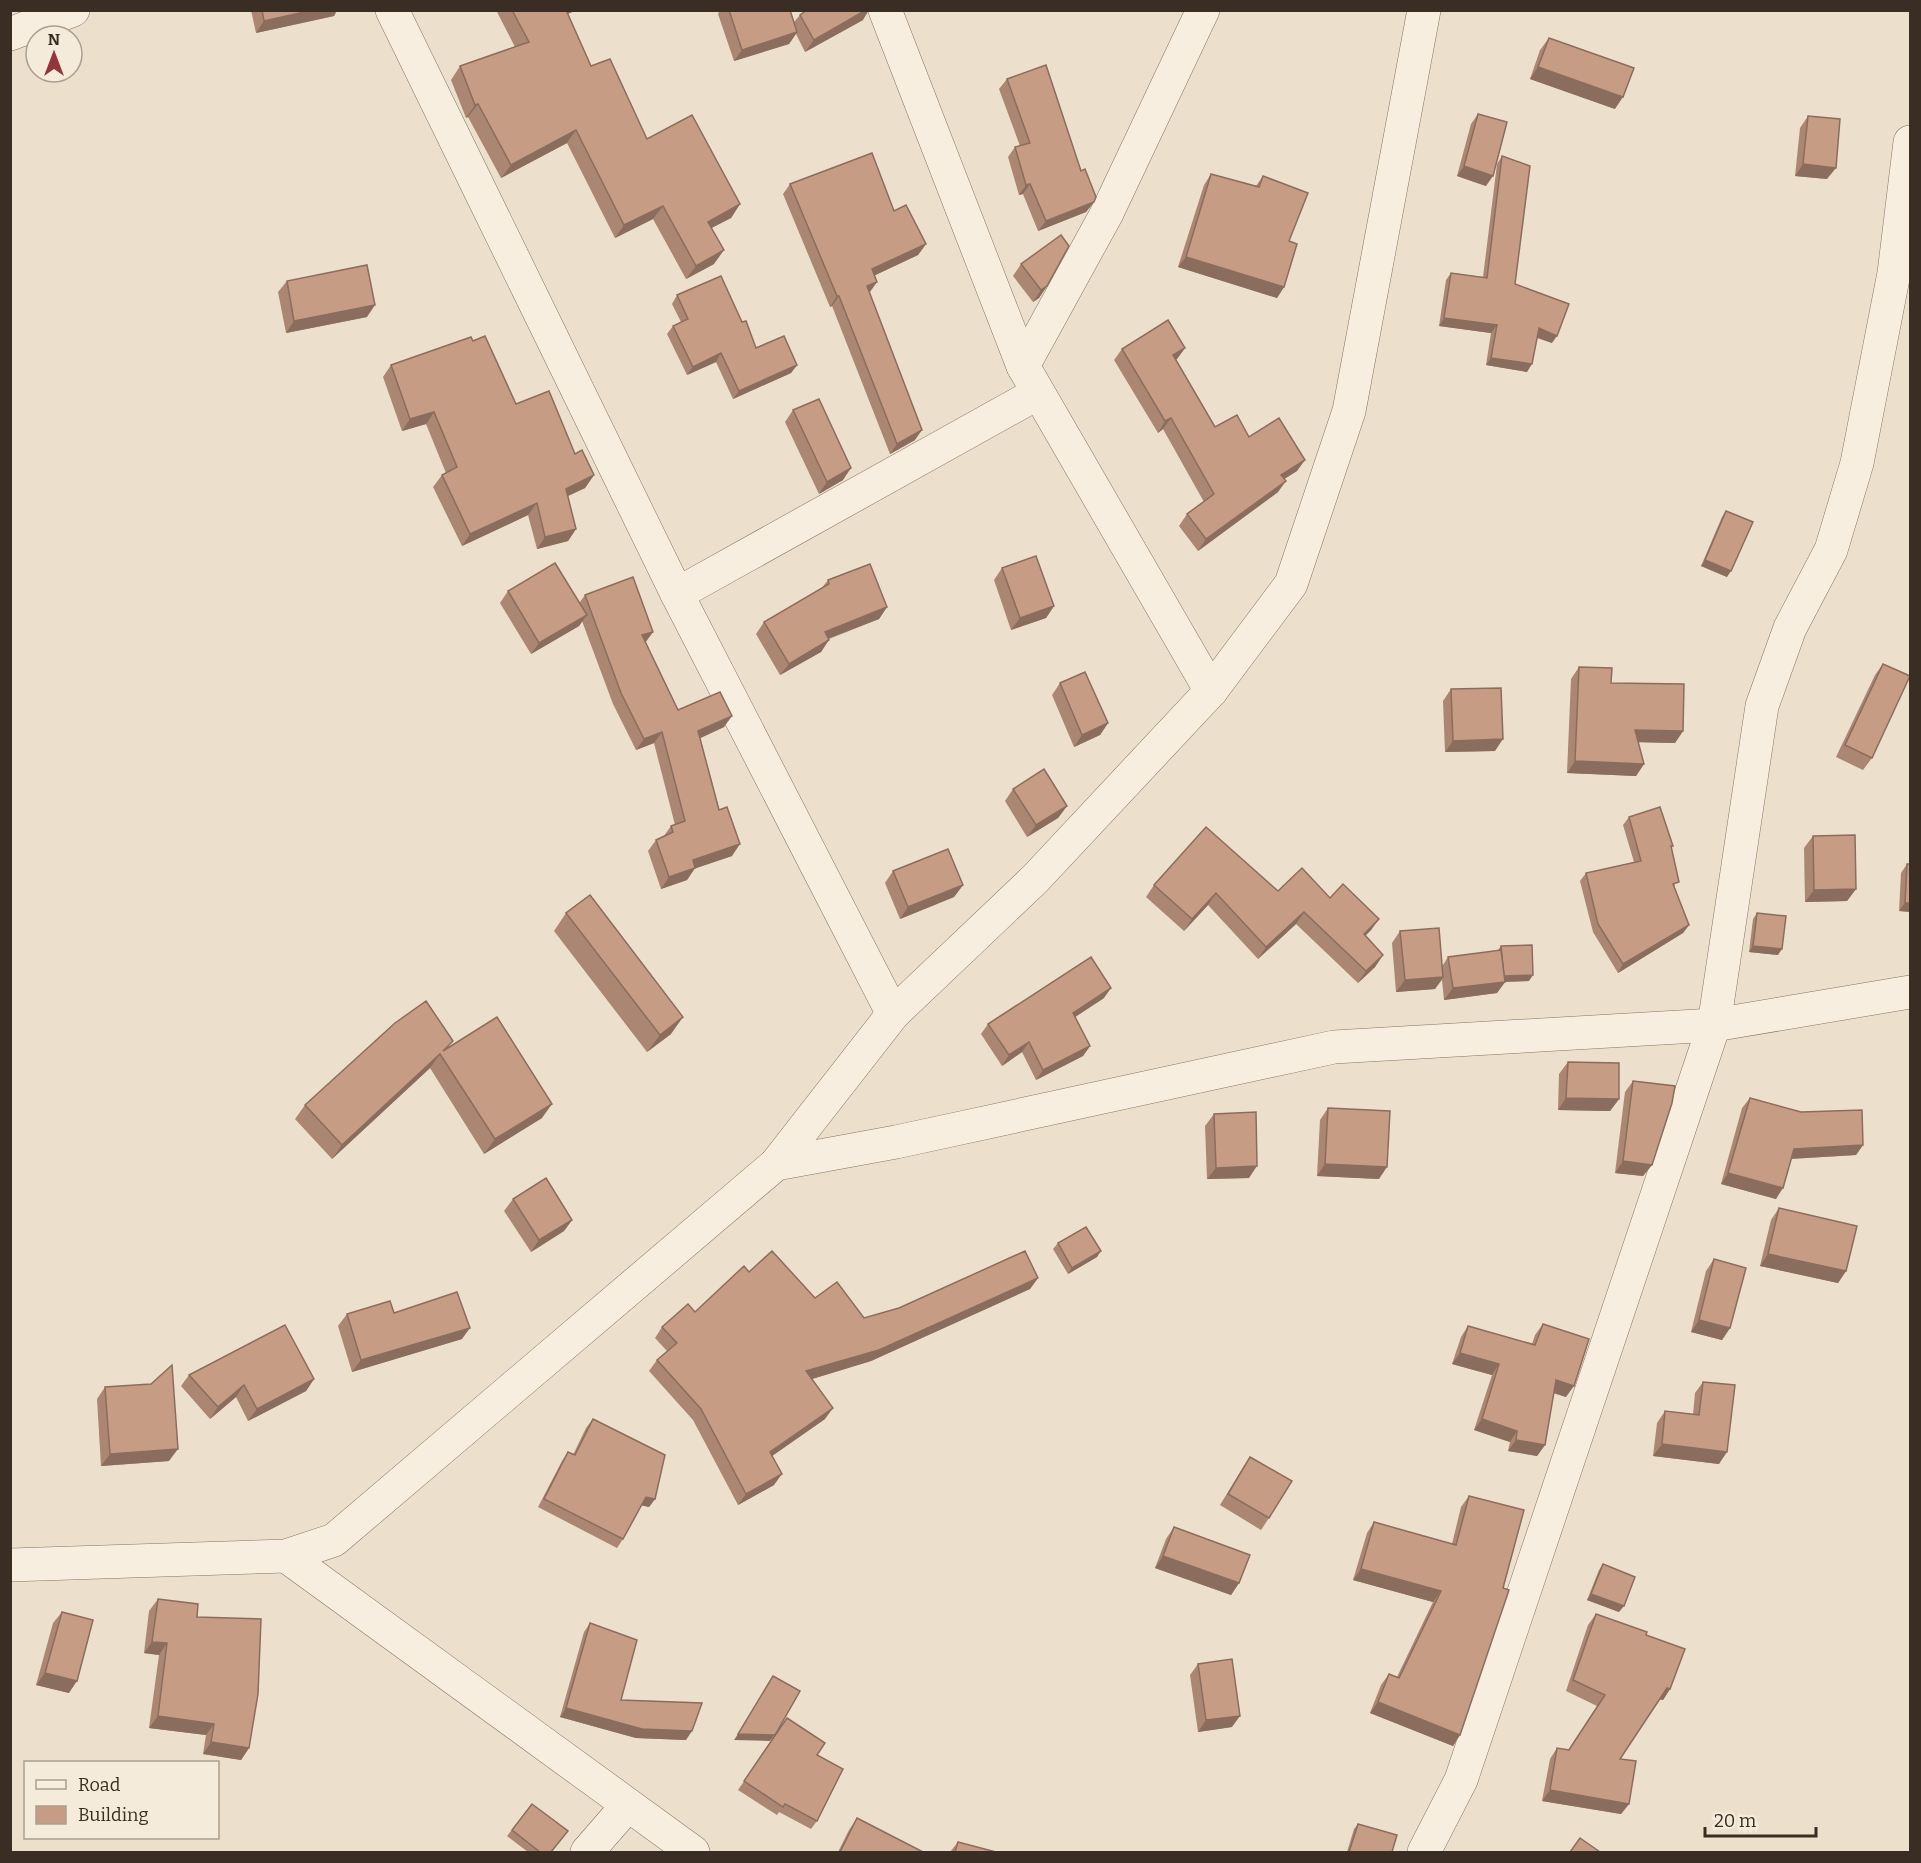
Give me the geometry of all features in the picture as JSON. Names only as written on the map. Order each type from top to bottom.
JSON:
[{"type":"street","points":[[10,33],[73,10]]},
{"type":"street","points":[[392,10],[677,594],[893,1014]]},
{"type":"street","points":[[885,10],[1030,379],[1212,691]]},
{"type":"street","points":[[677,594],[1030,379],[1203,10]]},
{"type":"street","points":[[10,1565],[286,1556],[334,1540],[776,1164],[893,1014],[1035,879],[1212,691],[1291,584],[1349,411],[1424,10]]},
{"type":"street","points":[[1424,1852],[1461,1780],[1714,1025],[1762,706],[1790,628],[1831,550],[1857,463],[1894,273],[1911,142]]},
{"type":"street","points":[[776,1164],[896,1142],[1334,1047],[1714,1025],[1911,992]]},
{"type":"street","points":[[286,1556],[693,1852]]},
{"type":"street","points":[[587,1852],[627,1806]]},
{"type":"building","points":[[262,10],[313,10],[264,21]]},
{"type":"building","points":[[512,10],[566,10],[591,66],[610,59],[647,139],[692,115],[740,204],[708,222],[724,250],[696,266],[663,206],[624,225],[576,130],[511,165],[478,104],[475,105],[460,66],[529,42]]},
{"type":"building","points":[[729,10],[790,10],[797,32],[742,50]]},
{"type":"building","points":[[807,10],[866,10],[814,40],[800,15]]},
{"type":"building","points":[[1549,38],[1634,68],[1623,97],[1538,67]]},
{"type":"building","points":[[1046,65],[1081,171],[1085,169],[1096,197],[1094,202],[1046,221],[1030,184],[1026,185],[1015,147],[1030,143],[1007,79]]},
{"type":"building","points":[[1478,114],[1507,122],[1493,176],[1464,166]]},
{"type":"building","points":[[1808,116],[1840,119],[1836,168],[1803,164]]},
{"type":"building","points":[[872,153],[894,211],[906,205],[926,244],[872,269],[877,282],[867,286],[922,430],[897,444],[839,296],[837,296],[790,184]]},
{"type":"building","points":[[1502,156],[1530,166],[1515,284],[1569,304],[1557,336],[1539,328],[1532,364],[1491,358],[1497,325],[1444,318],[1451,273],[1487,278]]},
{"type":"building","points":[[1211,174],[1259,187],[1263,176],[1308,193],[1289,241],[1297,244],[1284,287],[1186,257]]},
{"type":"building","points":[[1061,235],[1069,246],[1047,286],[1041,290],[1021,264]]},
{"type":"building","points":[[367,265],[375,305],[294,321],[287,281]]},
{"type":"building","points":[[721,276],[742,322],[746,321],[756,348],[784,336],[797,365],[739,391],[721,353],[693,367],[673,326],[688,319],[677,295]]},
{"type":"building","points":[[1168,320],[1185,348],[1173,355],[1215,427],[1237,415],[1249,437],[1279,418],[1305,460],[1281,475],[1286,481],[1206,539],[1187,514],[1214,494],[1171,418],[1165,421],[1122,349]]},
{"type":"building","points":[[485,336],[516,404],[549,391],[575,454],[582,450],[594,475],[566,489],[576,529],[545,537],[537,503],[470,534],[442,475],[457,467],[434,412],[410,419],[391,365],[471,337],[473,341]]},
{"type":"building","points":[[819,399],[851,468],[827,482],[793,410]]},
{"type":"building","points":[[1726,511],[1753,522],[1731,571],[1705,560]]},
{"type":"building","points":[[1036,556],[1054,606],[1020,618],[1002,568]]},
{"type":"building","points":[[555,563],[587,615],[539,643],[508,591]]},
{"type":"building","points":[[870,564],[887,607],[825,632],[829,640],[789,664],[764,622],[829,584],[828,580]]},
{"type":"building","points":[[633,577],[653,632],[642,635],[678,710],[720,692],[732,716],[698,731],[719,810],[727,807],[740,844],[693,860],[695,868],[669,877],[656,840],[673,832],[671,826],[685,821],[662,732],[644,739],[621,693],[585,595]]},
{"type":"building","points":[[1883,664],[1910,676],[1872,758],[1845,745]]},
{"type":"building","points":[[1579,667],[1612,668],[1611,683],[1684,684],[1683,731],[1635,730],[1644,764],[1575,761]]},
{"type":"building","points":[[1085,672],[1108,723],[1082,735],[1060,683]]},
{"type":"building","points":[[1501,688],[1503,739],[1453,741],[1451,689]]},
{"type":"building","points":[[1044,769],[1067,806],[1036,825],[1013,789]]},
{"type":"building","points":[[1660,807],[1673,846],[1671,846],[1679,882],[1673,884],[1689,925],[1623,964],[1598,924],[1586,873],[1641,861],[1629,817]]},
{"type":"building","points":[[1206,827],[1278,891],[1302,868],[1330,898],[1343,884],[1379,919],[1364,934],[1383,955],[1366,971],[1304,912],[1266,947],[1216,893],[1192,919],[1154,885]]},
{"type":"building","points":[[1855,835],[1856,889],[1814,890],[1813,836]]},
{"type":"building","points":[[948,849],[963,885],[908,907],[893,871]]},
{"type":"building","points":[[1907,864],[1911,864],[1911,903],[1905,903]]},
{"type":"building","points":[[590,895],[683,1017],[660,1035],[566,913]]},
{"type":"building","points":[[1757,913],[1786,916],[1782,949],[1753,946]]},
{"type":"building","points":[[1439,928],[1443,977],[1405,980],[1400,931]]},
{"type":"building","points":[[1532,945],[1533,975],[1504,976],[1501,946]]},
{"type":"building","points":[[1501,950],[1505,982],[1453,988],[1448,957]]},
{"type":"building","points":[[1091,957],[1111,988],[1073,1013],[1090,1046],[1043,1070],[1029,1042],[1009,1055],[988,1024]]},
{"type":"building","points":[[426,1001],[453,1041],[443,1051],[497,1017],[552,1104],[495,1139],[440,1054],[342,1145],[305,1105],[395,1023]]},
{"type":"building","points":[[1568,1062],[1619,1063],[1619,1099],[1566,1098]]},
{"type":"building","points":[[1633,1081],[1675,1086],[1672,1103],[1652,1165],[1623,1161]]},
{"type":"building","points":[[1750,1098],[1801,1112],[1862,1110],[1863,1145],[1794,1149],[1783,1188],[1728,1173]]},
{"type":"building","points":[[1328,1108],[1390,1111],[1387,1167],[1325,1164]]},
{"type":"building","points":[[1256,1112],[1257,1166],[1216,1168],[1214,1114]]},
{"type":"building","points":[[546,1178],[572,1220],[539,1240],[513,1199]]},
{"type":"building","points":[[1779,1208],[1857,1226],[1846,1271],[1768,1254]]},
{"type":"building","points":[[1086,1227],[1101,1251],[1072,1268],[1058,1243]]},
{"type":"building","points":[[772,1251],[815,1298],[837,1282],[864,1318],[899,1308],[1025,1251],[1038,1278],[879,1350],[806,1371],[833,1408],[770,1452],[782,1474],[746,1494],[701,1409],[657,1360],[677,1343],[662,1327],[688,1304],[695,1312],[744,1266],[749,1272]]},
{"type":"building","points":[[1714,1259],[1746,1268],[1730,1328],[1699,1320]]},
{"type":"building","points":[[457,1292],[470,1328],[361,1360],[347,1314],[390,1301],[394,1313]]},
{"type":"building","points":[[1543,1324],[1589,1339],[1574,1386],[1556,1380],[1545,1445],[1516,1440],[1517,1431],[1482,1419],[1499,1364],[1460,1353],[1468,1326],[1535,1345]]},
{"type":"building","points":[[285,1325],[314,1379],[257,1409],[244,1385],[218,1407],[189,1375]]},
{"type":"building","points":[[172,1365],[178,1449],[110,1454],[105,1387],[151,1384]]},
{"type":"building","points":[[1703,1382],[1735,1385],[1727,1452],[1662,1444],[1665,1411],[1699,1415]]},
{"type":"building","points":[[593,1419],[665,1455],[655,1499],[646,1497],[623,1539],[544,1499],[568,1452],[575,1455]]},
{"type":"building","points":[[1250,1457],[1292,1481],[1269,1518],[1228,1494]]},
{"type":"building","points":[[1469,1496],[1524,1510],[1503,1588],[1509,1590],[1460,1735],[1378,1702],[1389,1674],[1399,1678],[1441,1591],[1361,1569],[1374,1522],[1456,1545]]},
{"type":"building","points":[[1174,1527],[1250,1555],[1239,1583],[1163,1556]]},
{"type":"building","points":[[1603,1564],[1635,1577],[1624,1606],[1591,1594]]},
{"type":"building","points":[[158,1599],[198,1604],[197,1617],[261,1619],[258,1694],[249,1748],[211,1742],[214,1724],[158,1716],[167,1643],[152,1642]]},
{"type":"building","points":[[62,1612],[93,1620],[77,1681],[45,1673]]},
{"type":"building","points":[[1596,1614],[1647,1632],[1646,1635],[1685,1649],[1670,1689],[1667,1688],[1620,1759],[1636,1761],[1629,1804],[1550,1790],[1557,1748],[1569,1750],[1605,1695],[1573,1680]]},
{"type":"building","points":[[590,1623],[637,1640],[621,1700],[702,1703],[692,1731],[642,1729],[566,1708]]},
{"type":"building","points":[[1232,1659],[1240,1716],[1206,1720],[1198,1664]]},
{"type":"building","points":[[773,1676],[800,1691],[775,1735],[738,1734]]},
{"type":"building","points":[[787,1718],[825,1743],[817,1755],[843,1769],[817,1821],[785,1804],[783,1807],[744,1781]]},
{"type":"building","points":[[532,1804],[568,1831],[551,1852],[540,1852],[512,1830]]},
{"type":"building","points":[[857,1818],[923,1852],[840,1852]]},
{"type":"building","points":[[1358,1824],[1397,1835],[1392,1852],[1349,1852]]},
{"type":"building","points":[[1580,1838],[1600,1852],[1570,1852]]},
{"type":"building","points":[[958,1842],[996,1852],[955,1852]]}]
